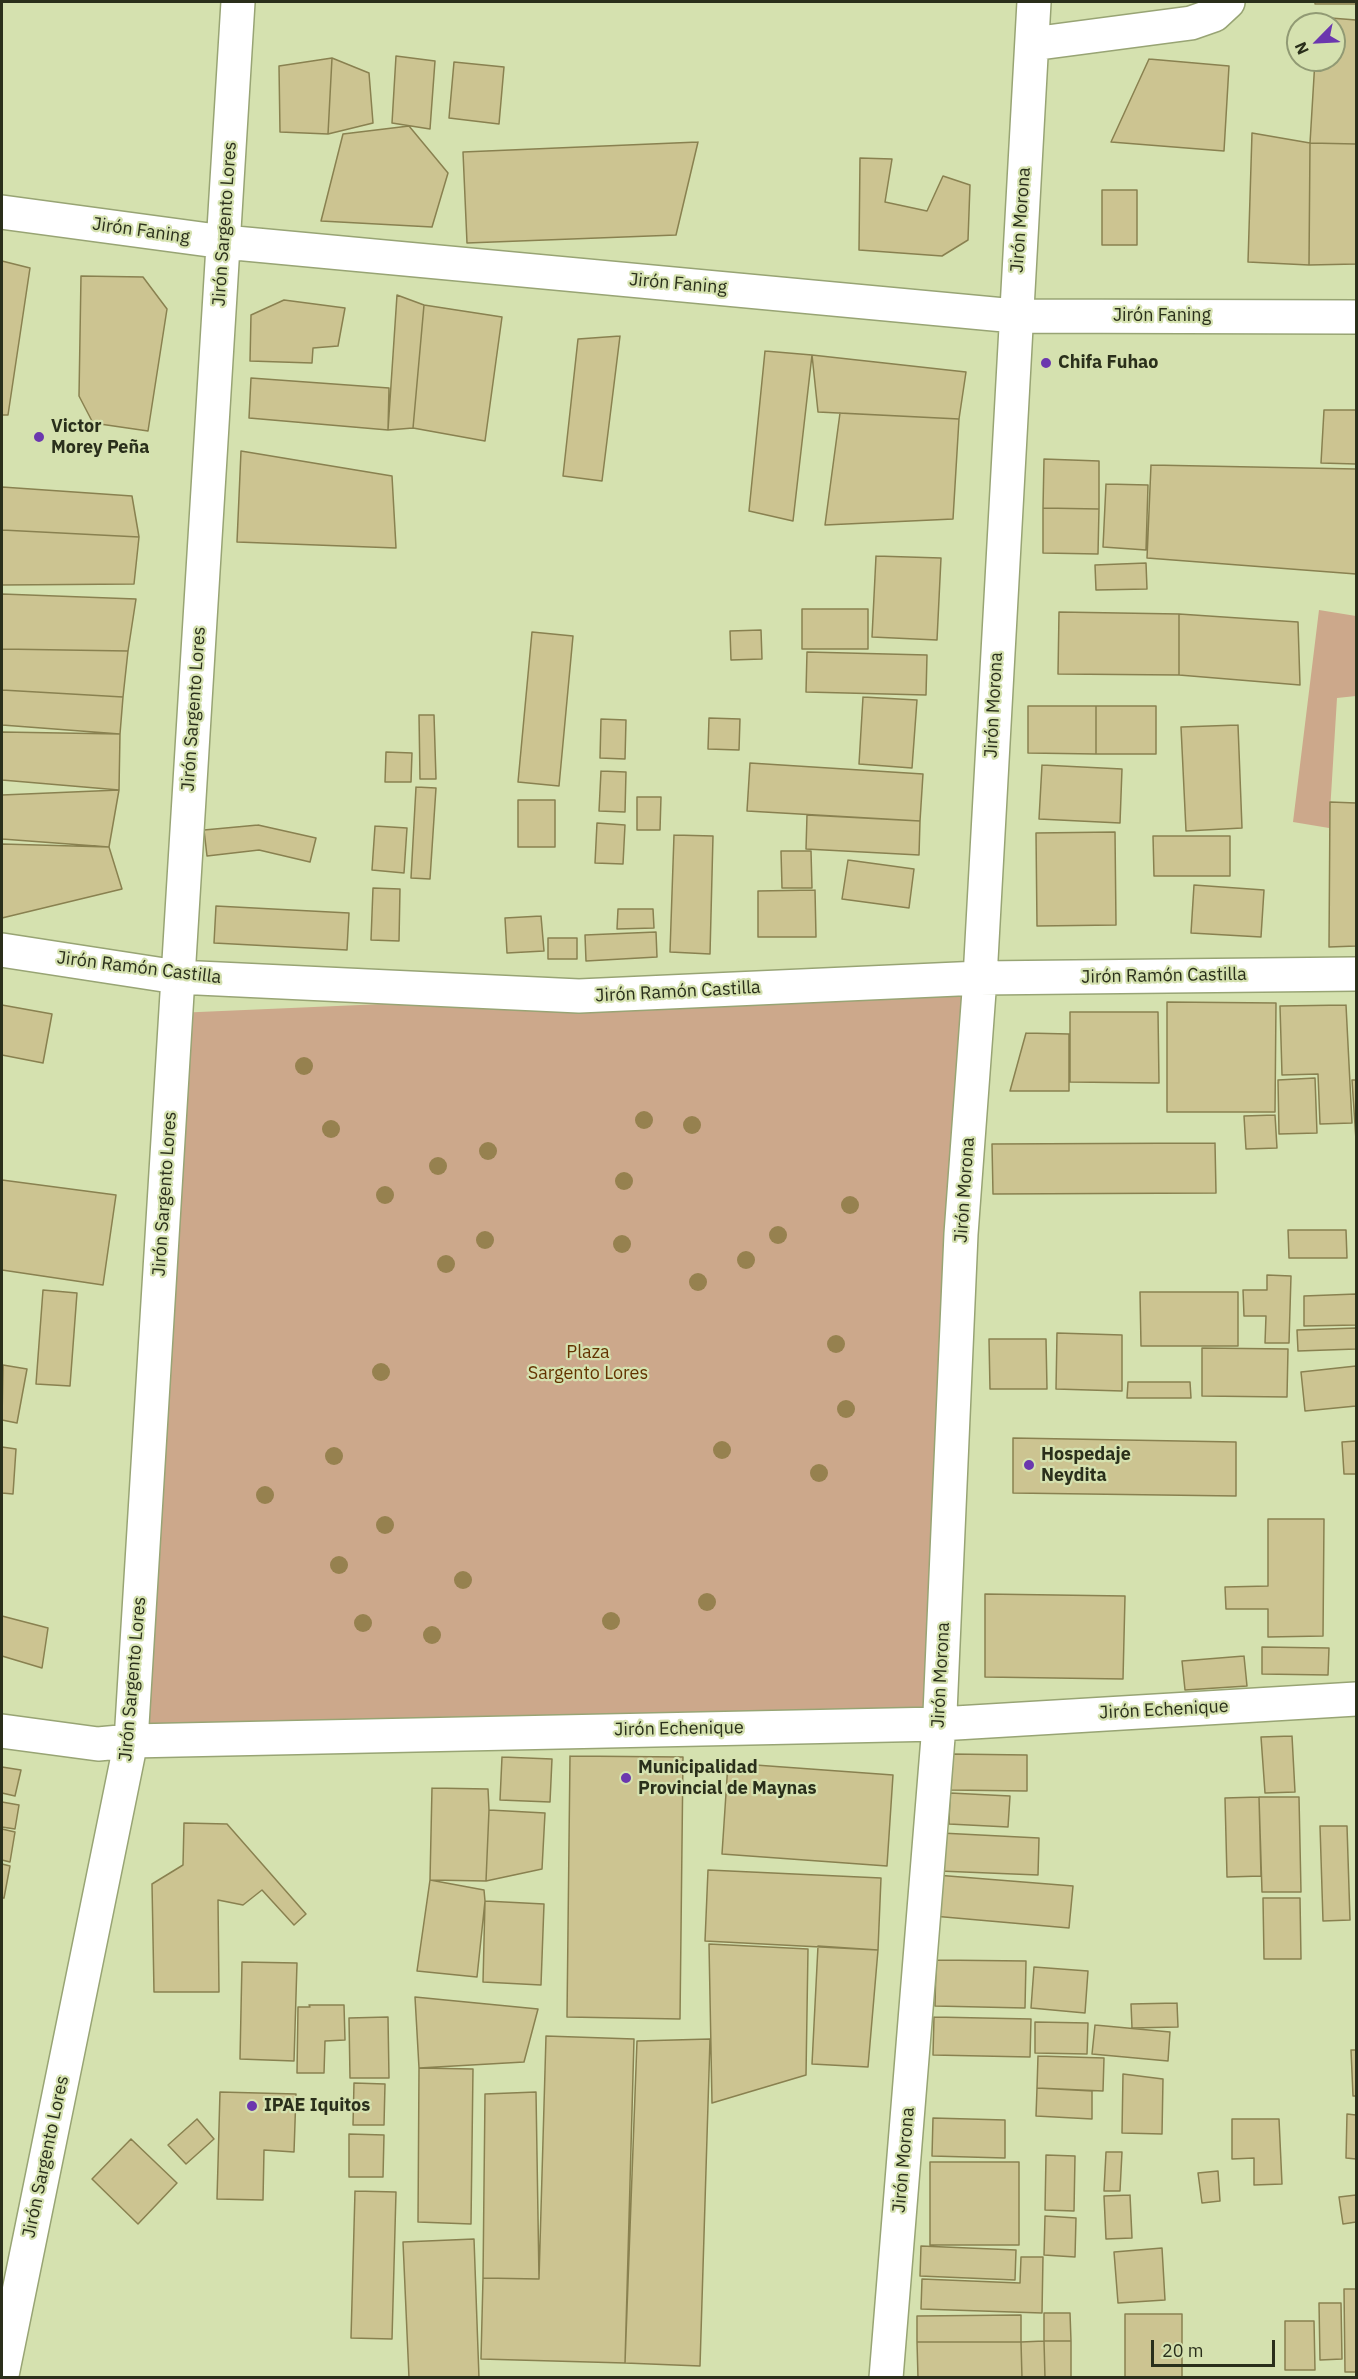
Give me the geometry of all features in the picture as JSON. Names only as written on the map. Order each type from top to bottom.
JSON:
[{"type":"street","name":"Jirón Sargento Lores","points":[[2,2375],[131,1741],[238,2]]},
{"type":"street","name":"Jirón Morona","points":[[886,2378],[939,1724],[961,1234],[980,978],[1015,316],[1035,2]]},
{"type":"street","points":[[1032,44],[1191,23],[1214,15],[1228,2]]},
{"type":"street","name":"Jirón Faning","points":[[2,212],[224,242],[1015,316],[1356,317]]},
{"type":"street","name":"Jirón Ramón Castilla","points":[[2,950],[177,977],[579,996],[980,978],[1356,974]]},
{"type":"street","name":"Jirón Echenique","points":[[2,1731],[98,1744],[131,1741],[939,1724],[1356,1699]]},
{"type":"green space","points":[[1319,610],[1356,616],[1356,696],[1337,698],[1329,828],[1293,822]]},
{"type":"green space","name":"Plaza Sargento Lores","points":[[980,978],[940,1713],[131,1741],[176,1013]]},
{"type":"building","points":[[1315,2],[1356,2],[1356,4],[1315,4]]},
{"type":"building","points":[[1346,19],[1356,20],[1356,144],[1310,143],[1314,72],[1346,72]]},
{"type":"building","points":[[396,56],[435,61],[430,129],[392,123]]},
{"type":"building","points":[[332,58],[328,134],[280,132],[279,66]]},
{"type":"building","points":[[332,58],[369,73],[373,123],[328,134]]},
{"type":"building","points":[[1149,59],[1229,66],[1224,151],[1111,142]]},
{"type":"building","points":[[454,62],[504,67],[499,124],[449,118]]},
{"type":"building","points":[[409,126],[448,173],[432,227],[321,221],[343,134]]},
{"type":"building","points":[[1252,133],[1310,143],[1309,265],[1248,262]]},
{"type":"building","points":[[698,142],[676,235],[467,243],[463,152]]},
{"type":"building","points":[[1310,143],[1356,144],[1356,264],[1309,265]]},
{"type":"building","points":[[860,158],[892,159],[885,202],[927,211],[943,176],[970,185],[968,240],[942,256],[859,250]]},
{"type":"building","points":[[1102,190],[1137,190],[1137,245],[1102,245]]},
{"type":"building","points":[[2,261],[30,268],[8,415],[2,415]]},
{"type":"building","points":[[81,276],[143,277],[167,309],[148,431],[93,423],[79,396]]},
{"type":"building","points":[[397,295],[424,305],[413,428],[388,430]]},
{"type":"building","points":[[284,300],[345,308],[338,346],[313,348],[312,363],[250,361],[251,315]]},
{"type":"building","points":[[424,305],[502,317],[485,441],[413,428]]},
{"type":"building","points":[[620,336],[602,481],[563,476],[578,339]]},
{"type":"building","points":[[765,351],[812,355],[793,521],[749,511]]},
{"type":"building","points":[[812,355],[966,372],[959,419],[818,412]]},
{"type":"building","points":[[251,378],[389,388],[388,430],[249,418]]},
{"type":"building","points":[[1324,410],[1356,410],[1356,464],[1321,463]]},
{"type":"building","points":[[840,413],[959,419],[953,519],[825,525]]},
{"type":"building","points":[[241,451],[392,476],[396,548],[237,542]]},
{"type":"building","points":[[1044,459],[1099,461],[1099,509],[1043,508]]},
{"type":"building","points":[[1151,465],[1356,469],[1356,574],[1147,558]]},
{"type":"building","points":[[1106,484],[1148,485],[1146,550],[1103,547]]},
{"type":"building","points":[[2,487],[132,496],[139,537],[2,530]]},
{"type":"building","points":[[1043,508],[1099,509],[1098,554],[1043,553]]},
{"type":"building","points":[[2,530],[139,537],[134,584],[2,585]]},
{"type":"building","points":[[876,556],[941,558],[937,640],[872,637]]},
{"type":"building","points":[[1146,563],[1147,589],[1096,590],[1095,565]]},
{"type":"building","points":[[2,594],[136,599],[128,651],[2,649]]},
{"type":"building","points":[[802,609],[868,609],[868,649],[802,649]]},
{"type":"building","points":[[1059,612],[1179,614],[1179,675],[1058,674]]},
{"type":"building","points":[[1179,614],[1298,622],[1300,685],[1179,675]]},
{"type":"building","points":[[761,630],[762,659],[731,660],[730,631]]},
{"type":"building","points":[[532,632],[573,636],[559,786],[518,782]]},
{"type":"building","points":[[2,649],[128,651],[123,697],[2,690]]},
{"type":"building","points":[[807,652],[927,655],[926,695],[806,692]]},
{"type":"building","points":[[2,690],[123,697],[120,734],[2,725]]},
{"type":"building","points":[[863,697],[917,700],[912,768],[859,764]]},
{"type":"building","points":[[1028,706],[1096,706],[1096,754],[1028,753]]},
{"type":"building","points":[[1096,706],[1156,706],[1156,754],[1096,754]]},
{"type":"building","points":[[419,715],[434,715],[436,779],[420,779]]},
{"type":"building","points":[[709,718],[740,719],[739,750],[708,749]]},
{"type":"building","points":[[601,719],[626,720],[625,759],[600,758]]},
{"type":"building","points":[[1238,725],[1242,828],[1186,831],[1181,727]]},
{"type":"building","points":[[2,732],[120,734],[119,790],[2,780]]},
{"type":"building","points":[[386,752],[412,753],[411,782],[385,782]]},
{"type":"building","points":[[750,763],[923,774],[920,821],[747,811]]},
{"type":"building","points":[[1042,765],[1122,769],[1120,823],[1039,819]]},
{"type":"building","points":[[601,771],[626,772],[625,812],[599,811]]},
{"type":"building","points":[[416,787],[436,788],[430,879],[411,878]]},
{"type":"building","points":[[119,790],[109,847],[2,839],[2,795]]},
{"type":"building","points":[[637,797],[661,797],[660,830],[637,830]]},
{"type":"building","points":[[518,800],[555,800],[555,847],[518,847]]},
{"type":"building","points":[[1330,802],[1356,803],[1356,946],[1329,947]]},
{"type":"building","points":[[807,815],[920,821],[919,855],[806,849]]},
{"type":"building","points":[[597,823],[625,825],[623,864],[595,863]]},
{"type":"building","points":[[258,825],[316,838],[310,862],[259,850],[207,856],[204,830]]},
{"type":"building","points":[[375,826],[407,828],[404,873],[372,870]]},
{"type":"building","points":[[1115,832],[1116,925],[1037,926],[1036,833]]},
{"type":"building","points":[[674,835],[713,836],[710,954],[670,952]]},
{"type":"building","points":[[1153,836],[1230,836],[1230,876],[1154,876]]},
{"type":"building","points":[[2,844],[109,847],[122,889],[2,918]]},
{"type":"building","points":[[781,851],[811,851],[812,888],[782,888]]},
{"type":"building","points":[[848,860],[914,869],[909,908],[842,899]]},
{"type":"building","points":[[1194,885],[1264,890],[1261,937],[1191,933]]},
{"type":"building","points":[[373,888],[400,889],[399,941],[371,940]]},
{"type":"building","points":[[815,890],[816,937],[758,937],[758,891]]},
{"type":"building","points":[[216,906],[349,913],[347,950],[214,943]]},
{"type":"building","points":[[618,909],[653,909],[654,928],[617,929]]},
{"type":"building","points":[[541,916],[544,951],[507,953],[505,918]]},
{"type":"building","points":[[656,932],[657,957],[586,961],[585,935]]},
{"type":"building","points":[[548,938],[577,938],[577,959],[548,959]]},
{"type":"building","points":[[1167,1002],[1276,1003],[1275,1112],[1167,1112]]},
{"type":"building","points":[[2,1005],[52,1014],[43,1063],[2,1055]]},
{"type":"building","points":[[1346,1005],[1352,1123],[1320,1124],[1318,1074],[1282,1075],[1280,1006]]},
{"type":"building","points":[[1070,1012],[1158,1012],[1159,1083],[1070,1082]]},
{"type":"building","points":[[1026,1033],[1069,1034],[1069,1091],[1010,1091]]},
{"type":"building","points":[[1315,1078],[1317,1133],[1279,1134],[1278,1080]]},
{"type":"building","points":[[1352,1080],[1356,1080],[1356,1140]]},
{"type":"building","points":[[1275,1115],[1277,1148],[1246,1149],[1244,1116]]},
{"type":"building","points":[[1215,1143],[1216,1193],[993,1194],[992,1144]]},
{"type":"building","points":[[2,1180],[116,1195],[103,1285],[2,1270]]},
{"type":"building","points":[[1288,1230],[1346,1230],[1347,1258],[1289,1258]]},
{"type":"building","points":[[1267,1275],[1291,1276],[1289,1343],[1265,1343],[1266,1316],[1244,1316],[1243,1290],[1267,1290]]},
{"type":"building","points":[[43,1290],[77,1293],[70,1386],[36,1384]]},
{"type":"building","points":[[1140,1292],[1238,1292],[1238,1346],[1141,1346]]},
{"type":"building","points":[[1356,1294],[1356,1325],[1304,1326],[1304,1296]]},
{"type":"building","points":[[1356,1328],[1356,1349],[1298,1351],[1297,1330]]},
{"type":"building","points":[[1057,1333],[1122,1335],[1122,1391],[1056,1389]]},
{"type":"building","points":[[989,1339],[1046,1339],[1047,1389],[990,1389]]},
{"type":"building","points":[[1202,1348],[1288,1349],[1287,1397],[1202,1396]]},
{"type":"building","points":[[3,1365],[27,1369],[17,1423],[2,1420]]},
{"type":"building","points":[[1356,1366],[1356,1406],[1305,1411],[1301,1372]]},
{"type":"building","points":[[1128,1382],[1190,1382],[1191,1398],[1127,1398]]},
{"type":"building","points":[[1013,1438],[1236,1442],[1236,1496],[1013,1493]]},
{"type":"building","points":[[1356,1441],[1356,1474],[1344,1474],[1342,1442]]},
{"type":"building","points":[[2,1447],[16,1449],[13,1494],[2,1493]]},
{"type":"building","points":[[1268,1519],[1324,1519],[1323,1636],[1268,1637],[1268,1609],[1226,1609],[1225,1587],[1268,1586]]},
{"type":"building","points":[[985,1594],[1125,1596],[1123,1679],[985,1677]]},
{"type":"building","points":[[2,1616],[48,1628],[42,1668],[2,1656]]},
{"type":"building","points":[[1262,1647],[1329,1648],[1328,1675],[1262,1674]]},
{"type":"building","points":[[1244,1656],[1247,1686],[1185,1690],[1182,1661]]},
{"type":"building","points":[[1292,1736],[1295,1792],[1265,1793],[1261,1737]]},
{"type":"building","points":[[950,1754],[1027,1755],[1027,1791],[950,1790]]},
{"type":"building","points":[[570,1756],[683,1757],[680,2019],[567,2017]]},
{"type":"building","points":[[502,1757],[552,1759],[550,1802],[500,1800]]},
{"type":"building","points":[[728,1763],[893,1775],[887,1866],[722,1854]]},
{"type":"building","points":[[2,1767],[21,1770],[15,1796],[2,1793]]},
{"type":"building","points":[[432,1788],[488,1789],[486,1881],[430,1880]]},
{"type":"building","points":[[950,1793],[1010,1796],[1008,1827],[949,1824]]},
{"type":"building","points":[[1259,1797],[1299,1797],[1301,1892],[1262,1892]]},
{"type":"building","points":[[1259,1797],[1261,1876],[1227,1877],[1225,1798]]},
{"type":"building","points":[[2,1802],[19,1805],[15,1829],[2,1827]]},
{"type":"building","points":[[489,1810],[545,1813],[542,1869],[486,1881]]},
{"type":"building","points":[[184,1823],[227,1824],[306,1914],[294,1925],[262,1890],[243,1905],[218,1900],[219,1992],[154,1992],[152,1884],[183,1865]]},
{"type":"building","points":[[1320,1826],[1347,1826],[1350,1920],[1323,1921]]},
{"type":"building","points":[[2,1829],[15,1832],[10,1862],[2,1860]]},
{"type":"building","points":[[941,1833],[1039,1838],[1038,1875],[939,1871]]},
{"type":"building","points":[[2,1864],[10,1866],[4,1898],[2,1898]]},
{"type":"building","points":[[708,1870],[881,1878],[878,1950],[705,1941]]},
{"type":"building","points":[[936,1875],[1073,1886],[1069,1928],[933,1916]]},
{"type":"building","points":[[430,1880],[484,1890],[485,1901],[477,1977],[417,1971]]},
{"type":"building","points":[[1263,1898],[1300,1898],[1301,1959],[1264,1959]]},
{"type":"building","points":[[485,1901],[544,1904],[541,1985],[483,1982]]},
{"type":"building","points":[[709,1944],[808,1949],[806,2075],[712,2103]]},
{"type":"building","points":[[818,1946],[878,1950],[868,2067],[812,2064]]},
{"type":"building","points":[[936,1960],[1026,1961],[1025,2008],[935,2006]]},
{"type":"building","points":[[242,1962],[297,1963],[294,2061],[240,2059]]},
{"type":"building","points":[[1034,1967],[1088,1971],[1085,2013],[1031,2008]]},
{"type":"building","points":[[415,1997],[538,2009],[524,2062],[419,2068]]},
{"type":"building","points":[[1177,2003],[1178,2027],[1132,2028],[1131,2004]]},
{"type":"building","points":[[309,2005],[344,2005],[345,2040],[325,2041],[324,2073],[297,2073],[298,2007],[310,2007]]},
{"type":"building","points":[[388,2017],[389,2078],[350,2078],[349,2018]]},
{"type":"building","points":[[934,2017],[1031,2019],[1030,2057],[933,2055]]},
{"type":"building","points":[[1035,2022],[1088,2023],[1087,2054],[1035,2053]]},
{"type":"building","points":[[1095,2025],[1170,2032],[1168,2061],[1092,2054]]},
{"type":"building","points":[[546,2036],[634,2039],[625,2363],[481,2359],[483,2278],[539,2279]]},
{"type":"building","points":[[710,2039],[700,2366],[625,2363],[637,2041]]},
{"type":"building","points":[[1351,2050],[1356,2050],[1356,2096],[1353,2096]]},
{"type":"building","points":[[1038,2056],[1104,2058],[1103,2091],[1037,2088]]},
{"type":"building","points":[[419,2068],[473,2069],[471,2224],[418,2222]]},
{"type":"building","points":[[1123,2074],[1163,2079],[1162,2134],[1122,2133]]},
{"type":"building","points":[[354,2083],[385,2084],[384,2125],[353,2125]]},
{"type":"building","points":[[1037,2088],[1092,2091],[1092,2119],[1036,2116]]},
{"type":"building","points":[[220,2092],[296,2094],[294,2152],[264,2150],[263,2200],[217,2199]]},
{"type":"building","points":[[536,2092],[539,2279],[483,2278],[485,2094]]},
{"type":"building","points":[[1347,2114],[1356,2115],[1356,2159],[1346,2158]]},
{"type":"building","points":[[933,2118],[1005,2120],[1005,2158],[932,2156]]},
{"type":"building","points":[[197,2119],[214,2139],[186,2164],[168,2145]]},
{"type":"building","points":[[1232,2119],[1279,2119],[1282,2184],[1254,2185],[1254,2158],[1232,2159]]},
{"type":"building","points":[[349,2134],[384,2135],[383,2177],[349,2177]]},
{"type":"building","points":[[131,2139],[177,2183],[138,2224],[92,2179]]},
{"type":"building","points":[[1106,2152],[1122,2152],[1120,2191],[1104,2191]]},
{"type":"building","points":[[1046,2155],[1075,2156],[1074,2211],[1045,2210]]},
{"type":"building","points":[[930,2162],[1019,2162],[1019,2245],[930,2245]]},
{"type":"building","points":[[1218,2171],[1220,2201],[1202,2203],[1198,2173]]},
{"type":"building","points":[[355,2191],[396,2192],[392,2339],[351,2338]]},
{"type":"building","points":[[1130,2195],[1132,2238],[1106,2239],[1104,2196]]},
{"type":"building","points":[[1356,2195],[1356,2222],[1343,2224],[1339,2197]]},
{"type":"building","points":[[1045,2216],[1076,2218],[1075,2257],[1044,2255]]},
{"type":"building","points":[[474,2239],[479,2378],[409,2378],[403,2242]]},
{"type":"building","points":[[921,2246],[1016,2250],[1015,2280],[920,2276]]},
{"type":"building","points":[[1162,2248],[1165,2300],[1118,2303],[1114,2252]]},
{"type":"building","points":[[1021,2257],[1043,2257],[1042,2313],[921,2309],[922,2279],[1020,2283]]},
{"type":"building","points":[[1344,2289],[1356,2289],[1356,2372],[1345,2372]]},
{"type":"building","points":[[1319,2303],[1341,2303],[1342,2359],[1320,2360]]},
{"type":"building","points":[[1044,2313],[1070,2313],[1071,2341],[1044,2341]]},
{"type":"building","points":[[1125,2314],[1182,2314],[1182,2377],[1125,2377]]},
{"type":"building","points":[[1021,2315],[1021,2342],[917,2342],[917,2316]]},
{"type":"building","points":[[1285,2321],[1314,2321],[1315,2370],[1285,2370]]},
{"type":"building","points":[[1044,2341],[1071,2341],[1071,2378],[1045,2378]]},
{"type":"building","points":[[1044,2341],[1045,2378],[1022,2378],[1021,2342]]},
{"type":"building","points":[[917,2342],[1021,2342],[1022,2378],[918,2378]]},
{"type":"place","name":"Chifa Fuhao","points":[[1046,363]]},
{"type":"place","name":"Victor Morey Peña","points":[[39,437]]},
{"type":"place","name":"Hospedaje Neydita","points":[[1029,1465]]},
{"type":"place","name":"Municipalidad Provincial de Maynas","points":[[626,1778]]},
{"type":"place","name":"IPAE Iquitos","points":[[252,2106]]}]
